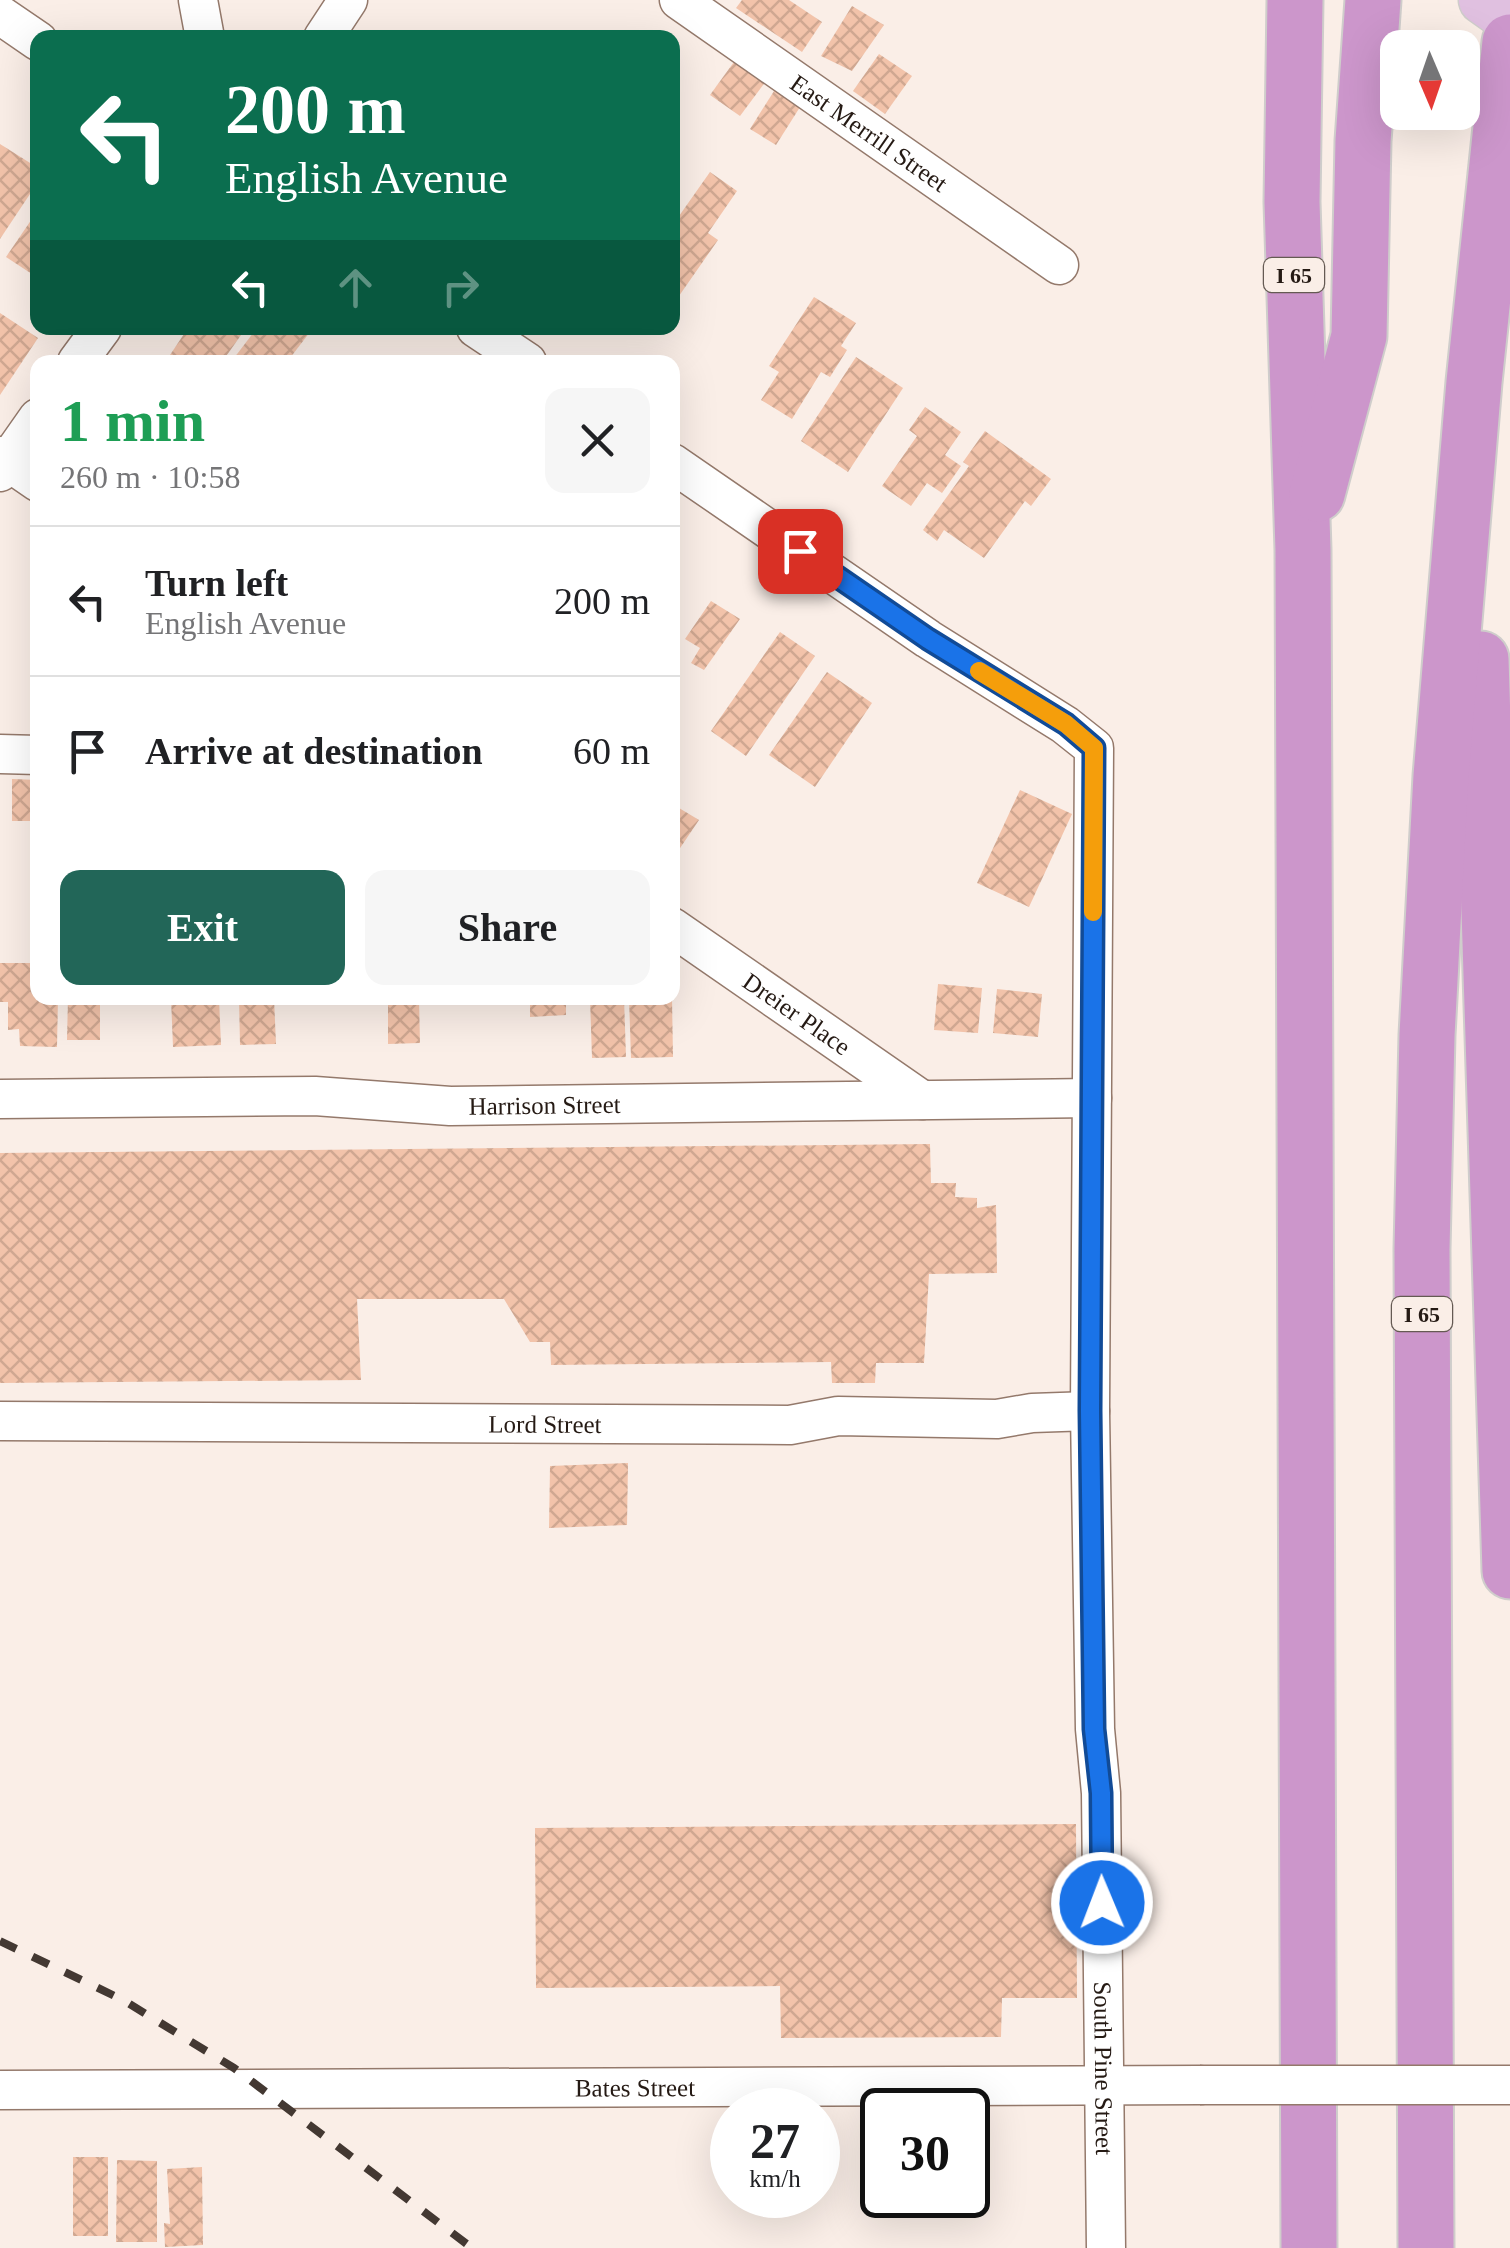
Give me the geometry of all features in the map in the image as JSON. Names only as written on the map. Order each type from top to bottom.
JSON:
[{"type":"highway","name":"I 65","points":[[1294,0],[1292,202],[1302,550],[1309,2248]]},
{"type":"highway","points":[[1302,550],[1359,336],[1363,141],[1373,0]]},
{"type":"highway","name":"I 65","points":[[1426,2248],[1422,1288],[1425,1090],[1441,776],[1474,382],[1510,42]]},
{"type":"highway","points":[[1474,382],[1510,1572]]},
{"type":"main road","points":[[1483,0],[1510,19]]},
{"type":"street","points":[[198,0],[204,30]]},
{"type":"street","points":[[328,30],[348,0]]},
{"type":"street","name":"East Merrill Street","points":[[679,0],[1059,265]]},
{"type":"street","points":[[0,15],[30,36]]},
{"type":"street","points":[[486,335],[516,355]]},
{"type":"street","points":[[11,468],[30,433]]},
{"type":"street","name":"South Pine Street","points":[[680,468],[928,639],[1066,724],[1094,748],[1090,1411],[1094,1729],[1101,1793],[1106,2248]]},
{"type":"street","points":[[0,754],[30,756]]},
{"type":"street","name":"Dreier Place","points":[[680,933],[922,1100]]},
{"type":"street","name":"Harrison Street","points":[[0,1099],[315,1096],[450,1106],[1092,1098]]},
{"type":"street","name":"Lord Street","points":[[0,1421],[790,1425],[838,1416],[997,1418],[1090,1411]]},
{"type":"street","name":"Bates Street","points":[[0,2090],[1510,2085]]},
{"type":"building","points":[[742,0],[789,0],[822,22],[802,52],[736,8]]},
{"type":"building","points":[[852,6],[884,25],[852,71],[821,56]]},
{"type":"building","points":[[879,54],[912,76],[885,114],[853,91]]},
{"type":"building","points":[[739,55],[769,77],[740,116],[710,95]]},
{"type":"building","points":[[781,80],[807,96],[776,145],[750,129]]},
{"type":"building","points":[[0,144],[30,163],[30,194],[0,239]]},
{"type":"building","points":[[710,172],[737,191],[708,233],[718,240],[680,295],[680,215]]},
{"type":"building","points":[[30,222],[30,273],[6,257]]},
{"type":"building","points":[[814,297],[856,323],[841,346],[847,350],[830,377],[821,372],[792,419],[761,400],[779,372],[769,366]]},
{"type":"building","points":[[0,313],[38,338],[0,395]]},
{"type":"building","points":[[183,335],[241,335],[227,355],[170,355]]},
{"type":"building","points":[[252,335],[308,335],[292,355],[236,355]]},
{"type":"building","points":[[856,357],[903,388],[848,472],[801,441]]},
{"type":"building","points":[[925,407],[961,432],[945,455],[961,466],[942,493],[927,483],[911,506],[882,486],[917,436],[909,430]]},
{"type":"building","points":[[985,431],[1051,479],[1031,506],[1025,501],[984,558],[944,530],[937,541],[923,530],[969,466],[963,462]]},
{"type":"building","points":[[711,601],[740,619],[704,670],[691,663],[700,648],[685,639]]},
{"type":"building","points":[[780,632],[815,656],[746,756],[711,731]]},
{"type":"building","points":[[827,672],[872,703],[815,787],[769,755]]},
{"type":"building","points":[[12,779],[30,780],[30,821],[12,821]]},
{"type":"building","points":[[1020,790],[1072,814],[1029,907],[977,883]]},
{"type":"building","points":[[680,809],[699,820],[680,848]]},
{"type":"building","points":[[0,963],[30,963],[30,1005],[58,1005],[57,1047],[20,1046],[19,1029],[8,1030],[8,1002],[0,1002]]},
{"type":"building","points":[[938,984],[982,988],[978,1033],[934,1030]]},
{"type":"building","points":[[997,989],[1042,994],[1038,1037],[993,1033]]},
{"type":"building","points":[[68,1005],[100,1005],[100,1040],[67,1040]]},
{"type":"building","points":[[171,1005],[219,1005],[221,1045],[173,1047]]},
{"type":"building","points":[[239,1005],[274,1005],[276,1044],[240,1045]]},
{"type":"building","points":[[388,1005],[419,1005],[420,1043],[388,1044]]},
{"type":"building","points":[[530,1005],[566,1005],[566,1015],[530,1017]]},
{"type":"building","points":[[590,1005],[624,1005],[626,1057],[592,1058]]},
{"type":"building","points":[[629,1005],[672,1005],[673,1057],[631,1058]]},
{"type":"building","points":[[930,1144],[931,1183],[956,1183],[955,1197],[977,1198],[977,1208],[996,1205],[997,1273],[929,1274],[924,1363],[876,1363],[875,1383],[832,1383],[831,1362],[551,1365],[550,1342],[530,1342],[504,1299],[357,1299],[361,1380],[0,1383],[0,1153]]},
{"type":"building","points":[[628,1463],[627,1525],[549,1528],[550,1466]]},
{"type":"building","points":[[1076,1824],[1077,1998],[1002,1998],[1001,2037],[781,2038],[780,1986],[536,1988],[535,1828]]},
{"type":"building","points":[[73,2157],[108,2157],[108,2236],[73,2236]]},
{"type":"building","points":[[117,2160],[157,2161],[157,2242],[116,2242]]},
{"type":"building","points":[[202,2167],[203,2245],[165,2247],[164,2223],[170,2224],[167,2169]]},
{"type":"railway","points":[[0,1941],[123,2000],[234,2068],[472,2248]]},
{"type":"slow traffic","points":[[979,671],[1066,724],[1094,748],[1093,912]]},
{"type":"route","points":[[800,551],[928,639],[1066,724],[1094,748],[1090,1411],[1094,1729],[1101,1793],[1102,1903]]}]
